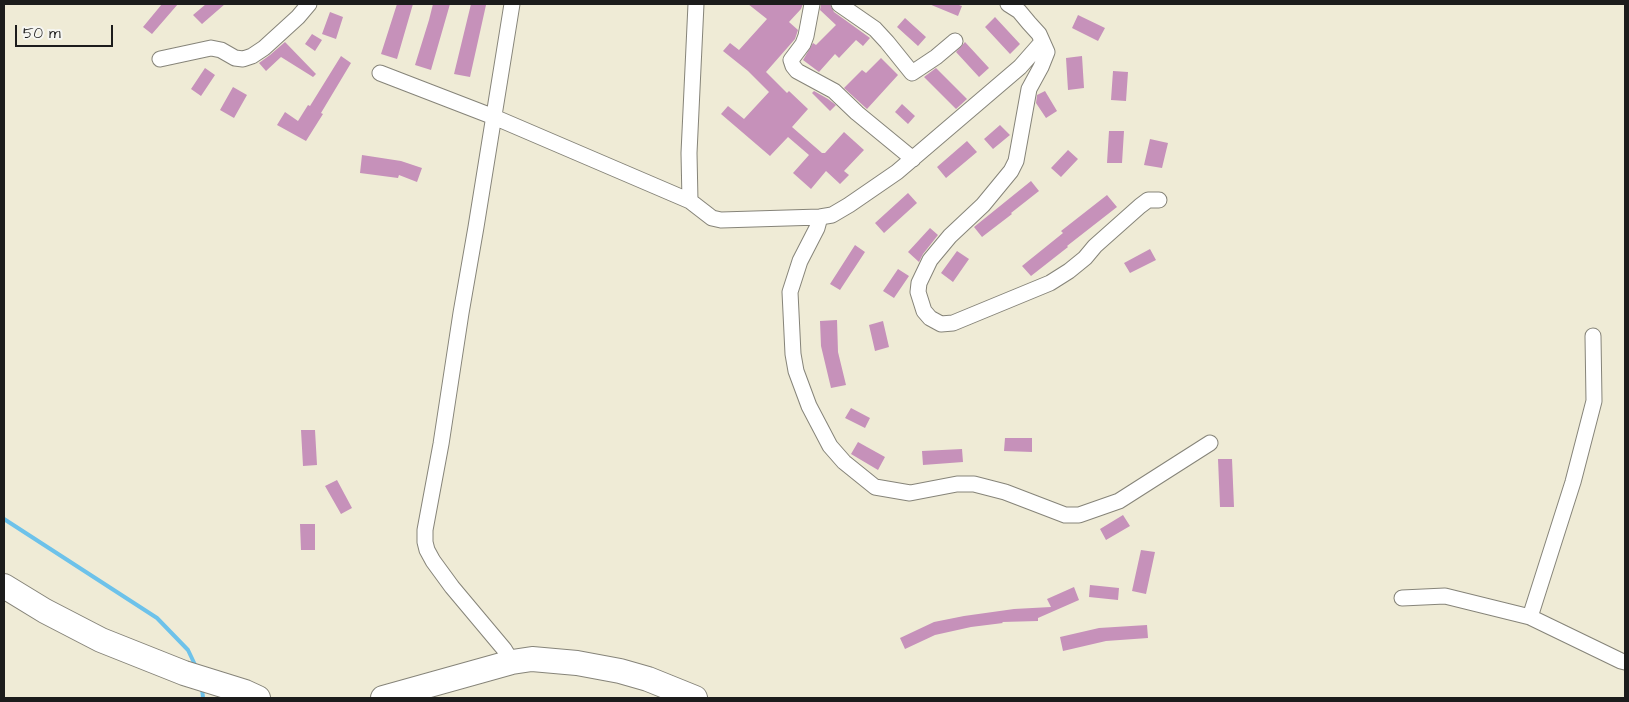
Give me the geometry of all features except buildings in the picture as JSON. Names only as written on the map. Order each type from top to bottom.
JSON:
[{"type":"main road","points":[[4,586],[45,611],[101,640],[184,673],[245,692],[258,698]]},
{"type":"main road","points":[[383,698],[512,662],[532,659],[600,666],[648,679],[695,698]]},
{"type":"street","points":[[160,59],[211,48],[222,50],[235,58],[243,59],[252,56],[264,48],[298,17],[309,4]]},
{"type":"street","points":[[512,4],[441,444],[425,530],[427,550],[433,561],[452,587],[504,649],[512,662]]},
{"type":"street","points":[[690,201],[689,152],[696,4]]},
{"type":"street","points":[[812,4],[803,44],[791,60],[793,66],[797,71],[834,91],[857,113],[914,159]]},
{"type":"street","points":[[840,4],[874,29],[912,73],[955,41]]},
{"type":"street","points":[[1008,4],[1019,11],[1039,34],[1047,52],[1029,89],[1016,162],[1011,171],[983,205],[950,236],[930,260],[919,283],[918,292],[924,311],[930,318],[941,324],[953,323],[1042,286],[1069,271],[1148,200],[1159,200]]},
{"type":"street","points":[[380,73],[494,117],[690,201],[712,218],[721,220],[820,217],[832,215],[849,206],[914,159],[1020,67],[1042,42]]},
{"type":"street","points":[[820,217],[817,228],[800,260],[790,292],[793,354],[796,371],[809,406],[830,446],[844,462],[875,487],[910,493],[957,484],[974,484],[1005,492],[1065,515],[1079,515],[1119,501],[1210,443]]},
{"type":"street","points":[[1530,617],[1573,482],[1594,401],[1593,336]]},
{"type":"street","points":[[1402,598],[1445,596],[1530,617],[1625,662]]},
{"type":"waterway","points":[[4,519],[157,618],[188,650],[197,669]]},
{"type":"waterway","points":[[202,688],[203,698]]}]
